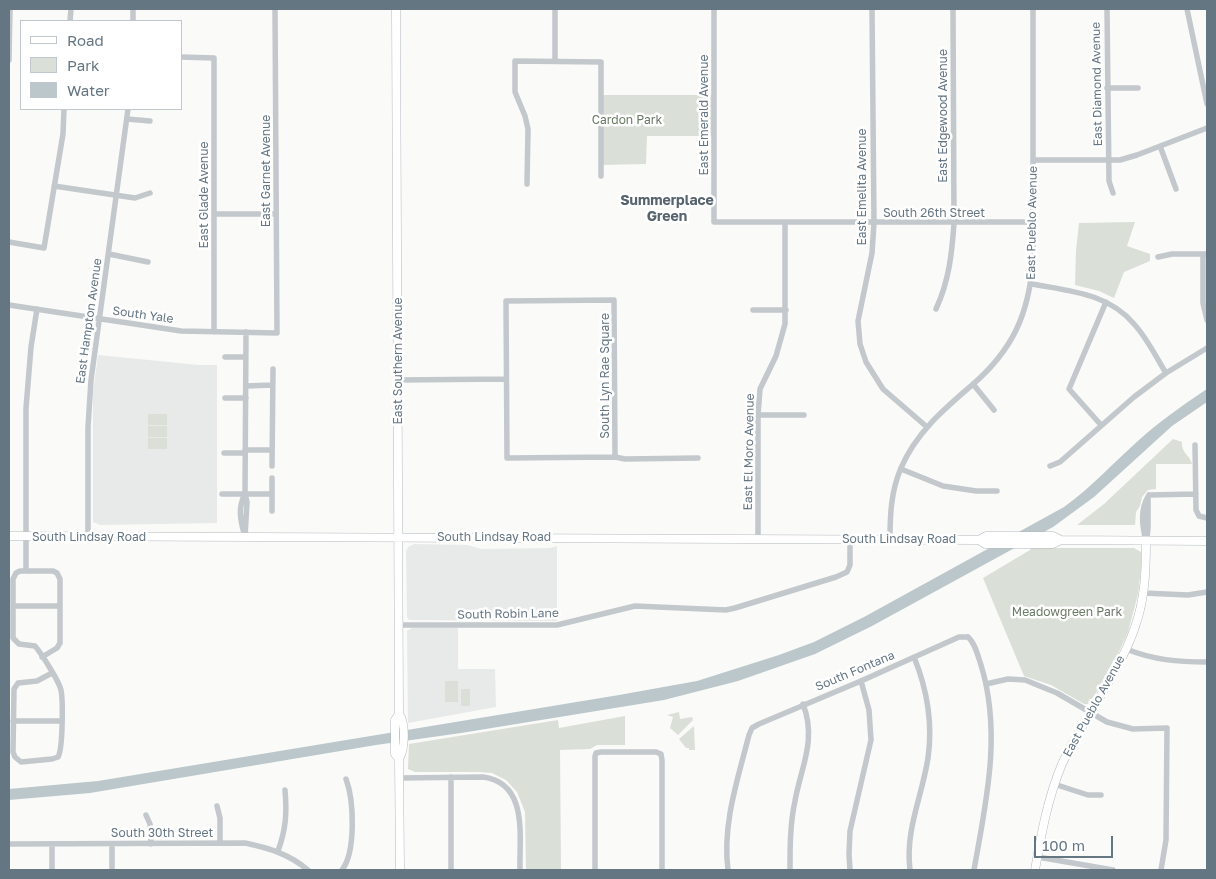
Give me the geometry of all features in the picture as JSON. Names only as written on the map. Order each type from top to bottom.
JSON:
[{"type":"main road","name":"East Southern Avenue","points":[[396,9],[398,625],[399,714],[402,719],[399,729],[399,742],[403,753],[399,759],[400,870]]},
{"type":"main road","name":"South Lindsay Road","points":[[9,536],[979,540],[986,536],[1053,536],[1061,540],[1207,541]]},
{"type":"main road","name":"South Lindsay Road","points":[[979,540],[985,544],[1053,544],[1061,540]]},
{"type":"main road","name":"East Pueblo Avenue","points":[[1035,870],[1054,784],[1066,756],[1126,649],[1136,626],[1143,593],[1146,541]]},
{"type":"street","points":[[9,60],[10,9]]},
{"type":"street","name":"East Garnet Avenue","points":[[275,9],[276,333]]},
{"type":"street","points":[[555,9],[555,61]]},
{"type":"street","name":"East Emerald Avenue","points":[[714,9],[714,222]]},
{"type":"street","name":"East Emelita Avenue","points":[[872,9],[874,223],[870,267],[858,321],[860,344],[866,362],[883,390],[927,427]]},
{"type":"street","name":"East Edgewood Avenue","points":[[936,309],[943,293],[952,256],[954,223],[953,9]]},
{"type":"street","name":"East Pueblo Avenue","points":[[890,539],[892,502],[901,469],[912,447],[927,427],[949,404],[995,362],[1014,336],[1024,312],[1032,284],[1034,222],[1033,9]]},
{"type":"street","name":"East Diamond Avenue","points":[[1107,9],[1108,160],[1109,181],[1113,193]]},
{"type":"street","points":[[1187,9],[1207,104]]},
{"type":"street","name":"East Glade Avenue","points":[[182,57],[214,58],[214,332]]},
{"type":"street","points":[[528,184],[528,130],[516,92],[515,61],[601,62],[602,176]]},
{"type":"street","points":[[1108,88],[1138,88]]},
{"type":"street","points":[[9,242],[44,248],[62,134],[64,110]]},
{"type":"street","name":"East Hampton Avenue","points":[[88,536],[88,414],[92,362],[109,254],[128,110]]},
{"type":"street","points":[[127,119],[150,121]]},
{"type":"street","points":[[1033,160],[1120,160],[1207,128]]},
{"type":"street","points":[[1160,146],[1176,189]]},
{"type":"street","points":[[54,186],[135,198],[150,193]]},
{"type":"street","points":[[214,214],[276,214]]},
{"type":"street","name":"South 26th Street","points":[[714,222],[1034,222]]},
{"type":"street","name":"East El Moro Avenue","points":[[758,539],[758,415],[760,389],[776,356],[786,324],[785,222]]},
{"type":"street","points":[[109,254],[148,262]]},
{"type":"street","points":[[1158,257],[1172,254],[1205,254],[1203,303],[1207,320]]},
{"type":"street","points":[[1032,284],[1081,293],[1106,302],[1122,312],[1135,325],[1166,373]]},
{"type":"street","name":"South Lyn Rae Square","points":[[615,457],[614,300],[506,301],[507,458],[698,458]]},
{"type":"street","points":[[1102,425],[1069,389],[1106,302]]},
{"type":"street","name":"South Yale","points":[[9,306],[181,331],[276,333]]},
{"type":"street","points":[[26,571],[26,408],[31,347],[37,309]]},
{"type":"street","points":[[753,310],[786,310]]},
{"type":"street","points":[[245,537],[246,332]]},
{"type":"street","points":[[1050,466],[1060,462],[1134,397],[1166,373],[1207,348]]},
{"type":"street","points":[[225,357],[246,357]]},
{"type":"street","points":[[272,466],[273,369]]},
{"type":"street","points":[[398,380],[506,379]]},
{"type":"street","points":[[973,384],[994,410]]},
{"type":"street","points":[[246,386],[272,385]]},
{"type":"street","points":[[225,398],[246,398]]},
{"type":"street","points":[[758,415],[804,415]]},
{"type":"street","points":[[1195,445],[1197,512],[1199,516],[1207,518]]},
{"type":"street","points":[[224,453],[272,450]]},
{"type":"street","points":[[901,469],[943,486],[976,491],[997,491]]},
{"type":"street","points":[[272,478],[272,511]]},
{"type":"street","points":[[222,494],[272,494]]},
{"type":"street","name":"East Pueblo Avenue","points":[[1146,541],[1143,528],[1143,506],[1148,495],[1196,494]]},
{"type":"street","name":"South Robin Lane","points":[[398,625],[557,626],[635,606],[726,610],[847,572],[850,565],[850,539]]},
{"type":"street","points":[[42,656],[57,648],[60,643],[60,581],[57,573],[51,571],[17,572],[13,577],[14,640],[19,644],[35,646],[42,656],[52,673],[61,690],[61,749],[58,757],[21,762],[15,757],[13,752],[13,691],[15,686],[21,682],[37,682],[52,673]]},
{"type":"street","points":[[1143,593],[1188,595],[1207,592]]},
{"type":"street","points":[[13,606],[60,606]]},
{"type":"street","name":"South Fontana","points":[[728,870],[729,819],[752,728],[803,704],[969,634],[986,684]]},
{"type":"street","points":[[1126,649],[1146,657],[1161,660],[1207,662]]},
{"type":"street","points":[[910,870],[910,834],[928,759],[930,734],[928,707],[914,657]]},
{"type":"street","points":[[974,870],[990,783],[992,736],[986,684],[1008,679],[1024,680],[1057,693],[1107,722],[1133,729],[1167,728],[1166,840],[1161,870]]},
{"type":"street","points":[[850,870],[850,831],[871,740],[870,710],[861,681]]},
{"type":"street","points":[[790,870],[790,834],[794,802],[809,741],[808,717],[803,704]]},
{"type":"street","points":[[13,720],[61,720]]},
{"type":"street","points":[[595,870],[594,758],[596,753],[659,752],[662,760],[662,870]]},
{"type":"street","points":[[399,778],[487,778],[499,783],[514,797],[519,810],[520,870]]},
{"type":"street","points":[[451,778],[451,870]]},
{"type":"street","points":[[342,870],[351,864],[352,845],[351,796],[346,779]]},
{"type":"street","points":[[1054,784],[1088,795],[1101,795]]},
{"type":"street","points":[[278,851],[286,829],[287,807],[285,790]]},
{"type":"street","points":[[216,806],[220,818],[220,843]]},
{"type":"street","points":[[146,815],[150,824],[151,844]]},
{"type":"street","name":"South 30th Street","points":[[9,844],[245,843],[278,851],[308,870]]},
{"type":"street","points":[[52,844],[52,870]]},
{"type":"street","points":[[112,844],[112,870]]},
{"type":"street","points":[[1038,856],[1113,870]]},
{"type":"shaded area","points":[[98,355],[199,365],[217,365],[217,523],[100,525],[93,522],[93,393]]},
{"type":"shaded area","points":[[414,544],[467,545],[482,549],[550,548],[557,546],[557,621],[409,620],[407,617],[406,552],[408,547]]},
{"type":"shaded area","points":[[412,628],[458,628],[458,669],[495,669],[496,707],[408,723],[407,631]]},
{"type":"green space","name":"Cardon Park","points":[[601,95],[714,95],[714,136],[647,136],[646,164],[601,165]]},
{"type":"green space","points":[[1135,222],[1127,246],[1150,254],[1150,261],[1124,272],[1114,298],[1099,291],[1075,285],[1079,223]]},
{"type":"green space","points":[[148,414],[167,414],[167,425],[148,425]]},
{"type":"green space","points":[[148,426],[167,426],[167,437],[148,437]]},
{"type":"green space","points":[[148,438],[167,438],[167,449],[148,449]]},
{"type":"green space","points":[[1173,439],[1182,442],[1183,449],[1192,464],[1156,464],[1156,489],[1148,490],[1142,497],[1136,512],[1135,525],[1077,525],[1104,504]]},
{"type":"green space","name":"Meadowgreen Park","points":[[1031,548],[1134,548],[1141,552],[1138,594],[1128,632],[1111,669],[1089,704],[1084,704],[1051,685],[1024,676],[983,578]]},
{"type":"green space","points":[[445,681],[458,681],[458,702],[445,702]]},
{"type":"green space","points":[[461,689],[470,689],[470,706],[461,706]]},
{"type":"green space","points":[[679,712],[680,719],[692,717],[693,720],[678,735],[670,728],[673,717],[667,715]]},
{"type":"green space","points":[[625,716],[625,745],[597,745],[590,749],[560,750],[561,870],[526,870],[525,812],[517,792],[506,780],[492,773],[415,772],[408,769],[409,744],[558,720],[559,728]]},
{"type":"green space","points":[[694,726],[695,750],[689,750],[679,739]]},
{"type":"water","points":[[1207,389],[1207,402],[1172,426],[1094,497],[1053,527],[872,626],[815,654],[738,681],[664,700],[376,745],[90,793],[9,800],[9,789],[98,781],[619,695],[697,681],[779,655],[814,642],[864,617],[1064,507],[1155,426]]},
{"type":"district","name":"Summerplace Green","points":[[667,210]]}]
